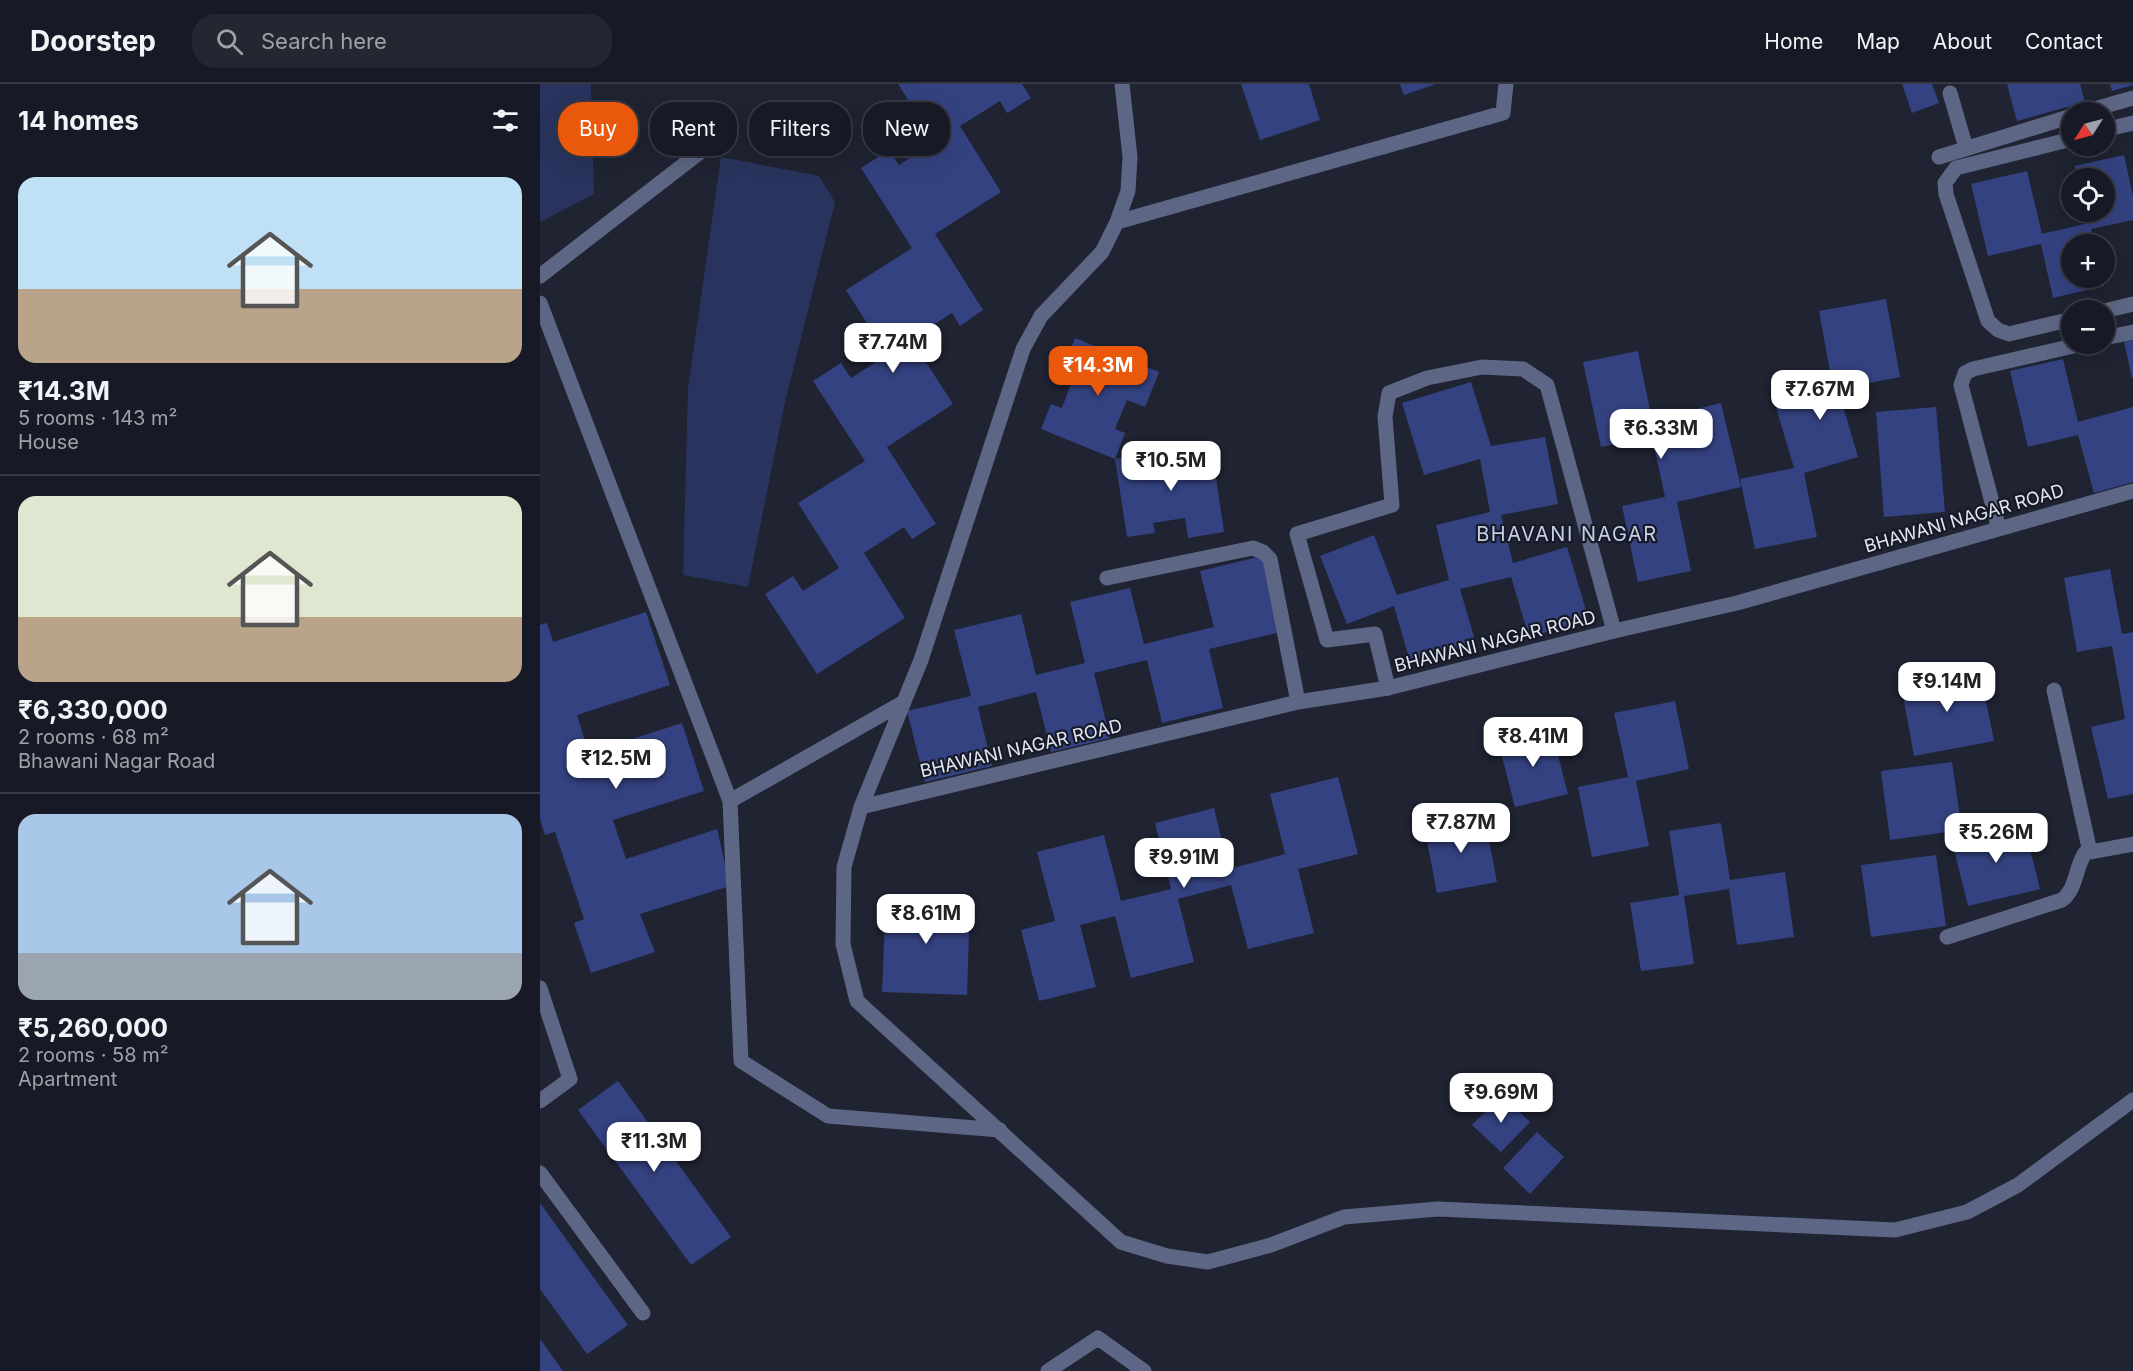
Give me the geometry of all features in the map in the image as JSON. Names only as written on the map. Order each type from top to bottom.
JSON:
[{"type":"street","points":[[1122,84],[1130,157],[1128,190],[1117,222],[1101,252],[1041,316],[1023,349],[921,660],[861,807],[844,867],[843,944],[856,1001],[1121,1242],[1167,1256],[1208,1262],[1271,1245],[1344,1217],[1438,1209],[1895,1230],[1967,1212],[2018,1185],[2133,1100]]},
{"type":"street","points":[[1117,222],[1503,113],[1506,84]]},
{"type":"street","points":[[1950,93],[1966,148]]},
{"type":"street","points":[[2115,103],[2133,98]]},
{"type":"street","points":[[1939,156],[2061,119]]},
{"type":"street","points":[[2115,127],[2133,123]]},
{"type":"street","points":[[2061,142],[1956,168],[1945,183],[1946,194],[1988,321],[1998,330],[2009,334],[2061,322]]},
{"type":"street","points":[[540,276],[695,156]]},
{"type":"street","points":[[540,303],[730,801],[741,1061],[828,1116],[1000,1130]]},
{"type":"street","points":[[2115,308],[2133,304]]},
{"type":"street","points":[[2115,336],[2133,332]]},
{"type":"street","points":[[1999,529],[1961,385],[1965,373],[1973,369],[2061,349]]},
{"type":"street","points":[[1388,688],[1375,634],[1327,640],[1297,534],[1392,505],[1385,417],[1389,393],[1427,378],[1482,367],[1523,369],[1546,385],[1614,631]]},
{"type":"street","name":"BHAWANI NAGAR ROAD","points":[[861,807],[1298,702],[1388,688],[1614,631],[1737,603],[2133,491]]},
{"type":"street","points":[[1107,578],[1253,548],[1263,552],[1270,560],[1298,702]]},
{"type":"street","points":[[2054,690],[2090,852]]},
{"type":"street","points":[[730,801],[904,702]]},
{"type":"street","points":[[1947,937],[2062,900],[2072,889],[2080,860],[2085,853],[2133,844]]},
{"type":"street","points":[[540,988],[570,1079],[540,1101]]},
{"type":"street","points":[[540,1173],[643,1313]]},
{"type":"street","points":[[1048,1371],[1098,1338],[1144,1371]]},
{"type":"shaded area","points":[[540,84],[591,84],[591,102],[558,102],[558,156],[593,156],[594,194],[540,222]]},
{"type":"shaded area","points":[[721,157],[819,176],[835,202],[785,402],[748,587],[683,575],[688,389]]},
{"type":"building","points":[[898,84],[1022,84],[1031,98],[1007,113],[1000,101],[960,126],[1001,192],[935,234],[983,310],[960,326],[952,313],[911,339],[953,404],[887,447],[936,524],[912,539],[904,527],[864,553],[905,618],[817,674],[765,594],[793,576],[803,591],[839,568],[798,503],[865,461],[813,381],[841,363],[851,378],[887,355],[846,290],[912,248],[861,168],[880,156],[893,156],[899,165],[913,156],[950,156],[950,102],[909,102]]},
{"type":"building","points":[[1241,84],[1309,84],[1320,120],[1260,140]]},
{"type":"building","points":[[1400,84],[1436,84],[1404,95]]},
{"type":"building","points":[[1902,84],[1932,84],[1939,103],[1912,113]]},
{"type":"building","points":[[2007,84],[2080,84],[2085,102],[2061,102],[2061,109],[2017,121]]},
{"type":"building","points":[[2110,84],[2133,84],[2133,85],[2112,91]]},
{"type":"building","points":[[2124,155],[2133,196],[2133,220],[2091,229],[2092,234],[2061,234],[2061,288],[2096,288],[2053,298],[2041,244],[1988,256],[1971,184],[2027,171],[2042,234],[2088,222],[2115,222],[2115,168],[2076,168],[2075,166]]},
{"type":"building","points":[[1886,299],[1900,377],[1838,389],[1858,457],[1804,473],[1817,537],[1755,549],[1740,479],[1794,468],[1772,394],[1831,377],[1819,311]]},
{"type":"building","points":[[1075,338],[1159,372],[1145,407],[1127,400],[1115,429],[1125,433],[1115,459],[1041,429],[1051,404],[1062,408],[1073,378],[1061,374]]},
{"type":"building","points":[[2133,340],[2133,378],[2132,378],[2124,342]]},
{"type":"building","points":[[1638,351],[1652,420],[1721,403],[1741,487],[1677,502],[1691,571],[1638,582],[1622,506],[1665,497],[1652,437],[1601,447],[1583,362]]},
{"type":"building","points":[[2063,359],[2078,422],[2133,407],[2133,482],[2094,493],[2078,435],[2028,447],[2010,371]]},
{"type":"building","points":[[1471,382],[1491,446],[1545,437],[1558,504],[1501,515],[1513,563],[1567,547],[1589,620],[1529,637],[1511,577],[1460,589],[1477,647],[1411,665],[1394,606],[1347,624],[1320,556],[1374,535],[1397,595],[1449,580],[1436,525],[1490,512],[1480,459],[1424,475],[1402,403]]},
{"type":"building","points":[[1936,407],[1945,512],[1884,517],[1876,412]]},
{"type":"building","points":[[1211,443],[1224,532],[1188,538],[1185,518],[1153,523],[1155,533],[1127,537],[1115,459],[1142,454],[1144,466],[1176,461],[1174,449]]},
{"type":"building","points":[[1262,556],[1280,632],[1209,649],[1223,708],[1162,723],[1147,660],[1094,673],[1110,738],[1051,752],[1036,692],[978,707],[992,766],[925,782],[907,711],[971,696],[954,630],[1021,614],[1036,675],[1085,663],[1070,602],[1130,588],[1144,644],[1214,627],[1200,571]]},
{"type":"building","points":[[2110,569],[2122,634],[2133,632],[2133,794],[2108,799],[2091,727],[2125,719],[2112,646],[2077,652],[2064,578]]},
{"type":"building","points":[[646,612],[670,685],[577,715],[589,753],[682,723],[704,791],[613,820],[626,859],[717,829],[730,886],[640,914],[655,952],[591,973],[574,923],[584,919],[555,832],[545,835],[540,819],[540,625],[547,623],[553,642]]},
{"type":"building","points":[[1980,671],[1994,741],[1914,756],[1901,685]]},
{"type":"building","points":[[1675,701],[1689,769],[1636,781],[1649,846],[1592,857],[1578,787],[1628,777],[1614,713]]},
{"type":"building","points":[[1551,728],[1568,794],[1515,807],[1498,741]]},
{"type":"building","points":[[1952,762],[1962,830],[1890,840],[1881,771]]},
{"type":"building","points":[[1338,777],[1358,854],[1298,869],[1314,933],[1248,949],[1231,885],[1178,899],[1194,962],[1131,978],[1115,916],[1080,925],[1096,987],[1039,1001],[1021,930],[1055,921],[1037,852],[1104,835],[1121,901],[1171,889],[1155,823],[1214,808],[1229,869],[1285,854],[1270,794]]},
{"type":"building","points":[[1484,815],[1497,882],[1437,893],[1424,826]]},
{"type":"building","points":[[2023,821],[2040,889],[1968,906],[1951,838]]},
{"type":"building","points":[[1721,823],[1730,880],[1785,872],[1794,937],[1737,945],[1729,889],[1684,896],[1694,964],[1641,971],[1630,903],[1679,895],[1669,831]]},
{"type":"building","points":[[1936,855],[1946,926],[1871,937],[1861,865]]},
{"type":"building","points":[[886,895],[970,899],[967,995],[882,992]]},
{"type":"building","points":[[618,1081],[731,1237],[691,1265],[578,1110]]},
{"type":"building","points":[[1502,1095],[1530,1122],[1501,1152],[1472,1125]]},
{"type":"building","points":[[1537,1132],[1564,1157],[1530,1194],[1503,1168]]},
{"type":"building","points":[[540,1203],[628,1325],[587,1354],[540,1289]]},
{"type":"building","points":[[540,1339],[563,1371],[540,1371]]},
{"type":"district","name":"BHAVANI NAGAR","points":[[1567,534]]}]
